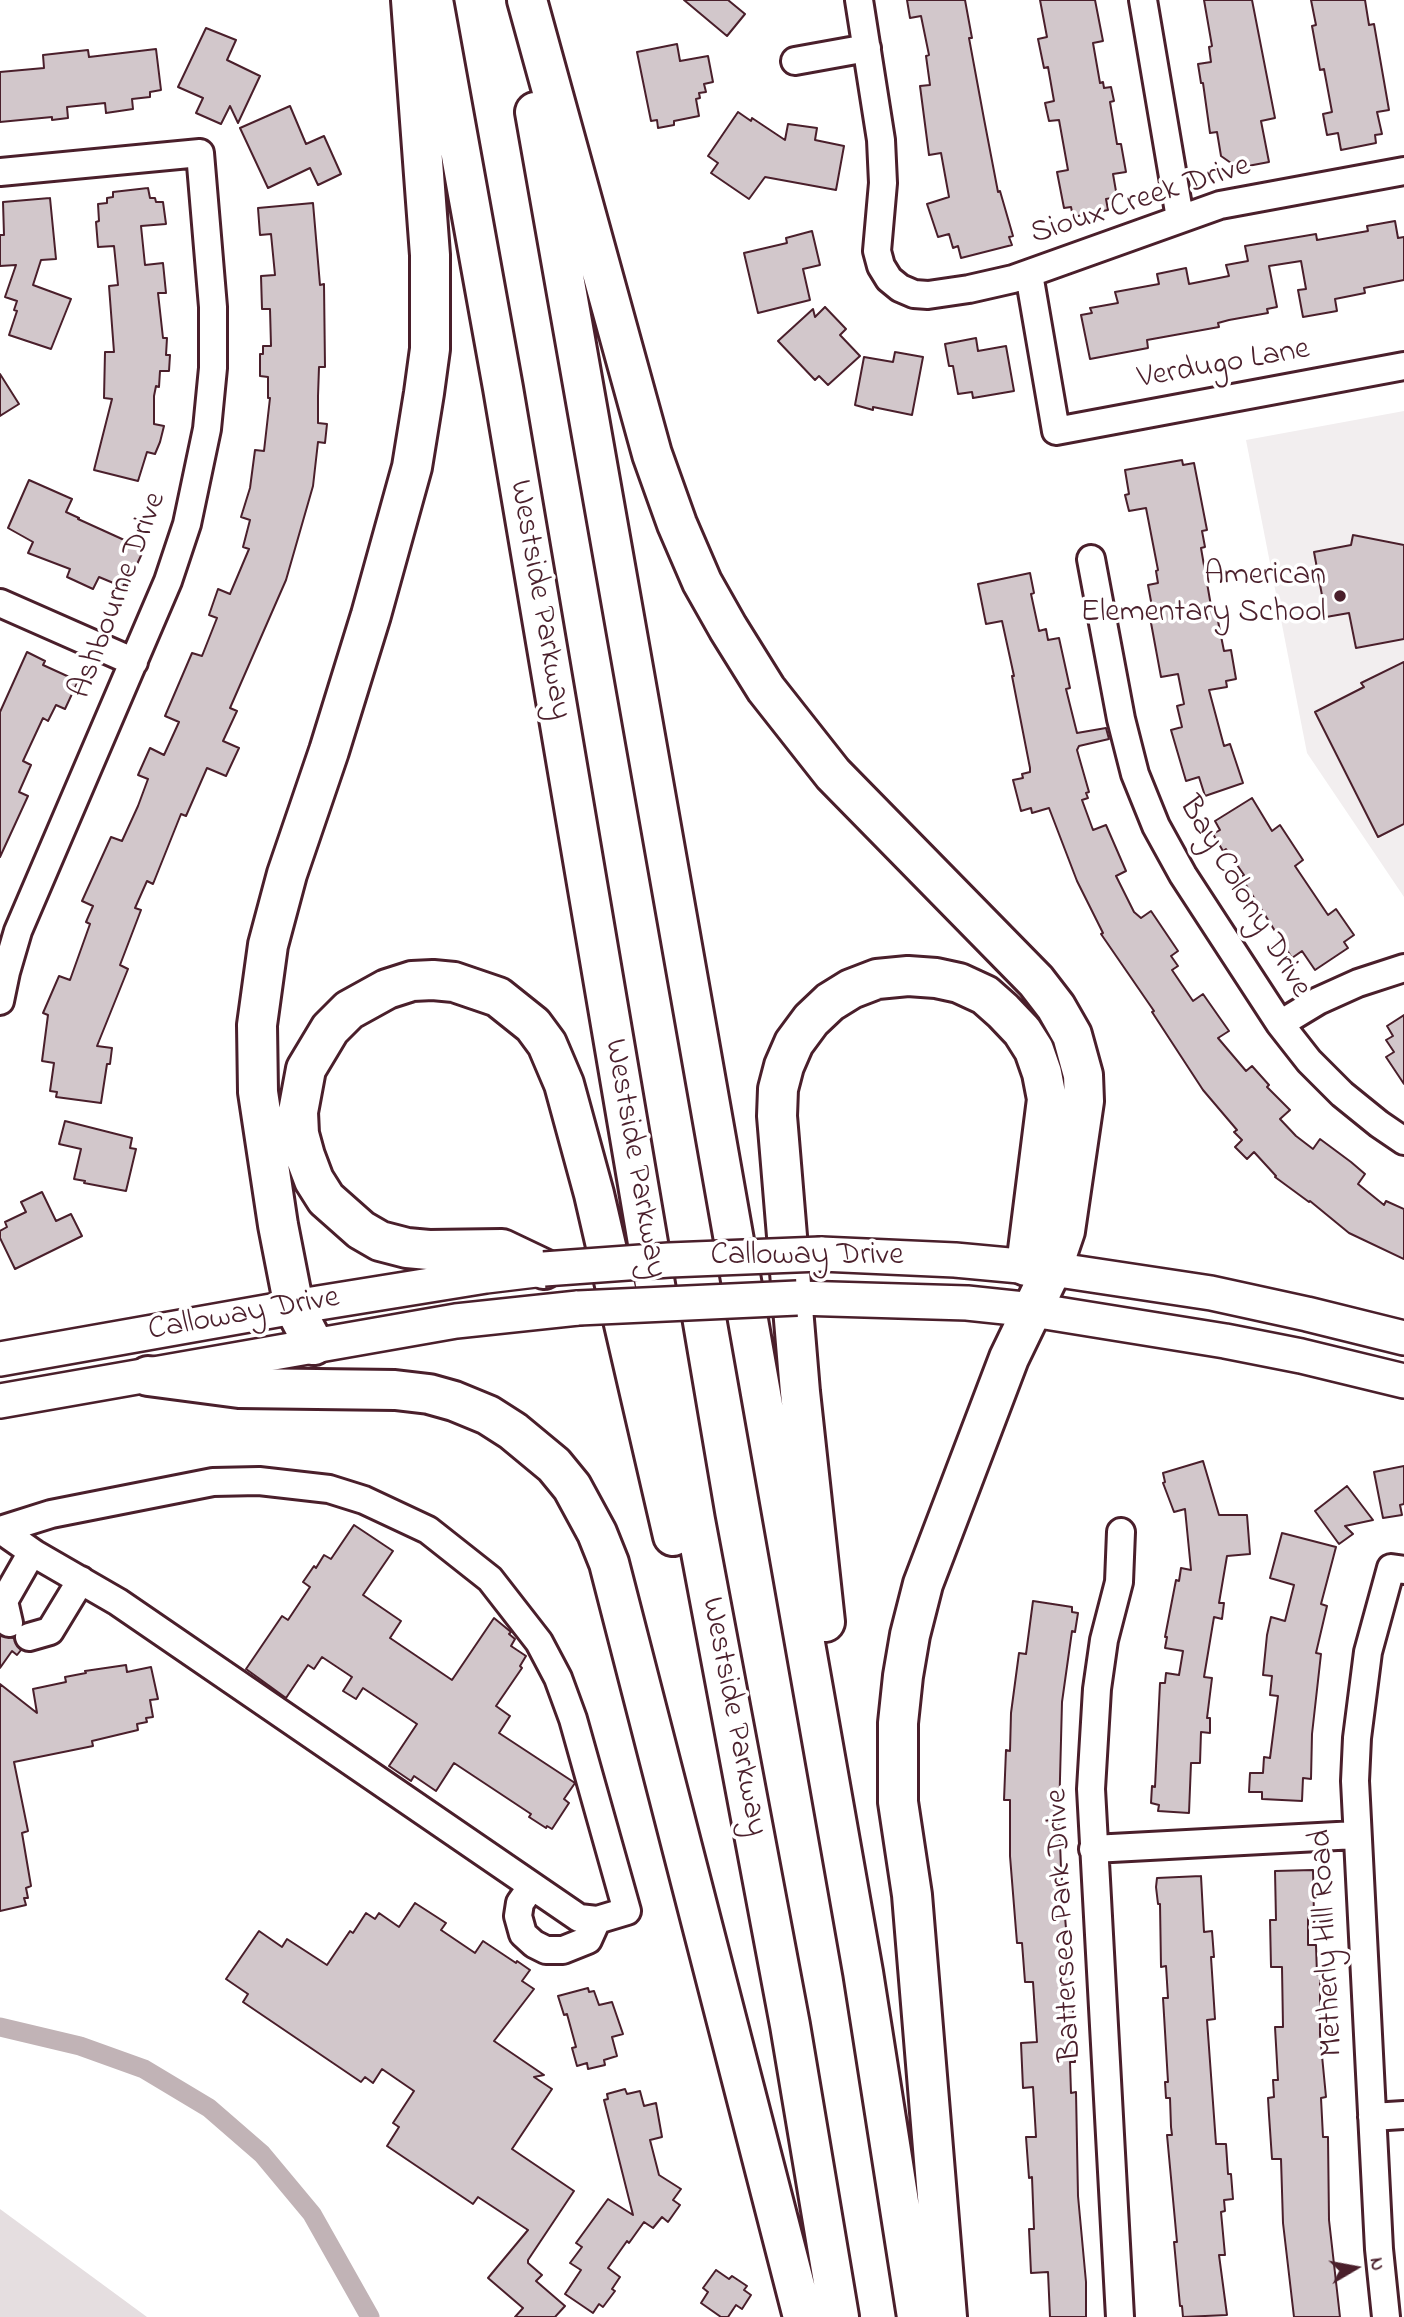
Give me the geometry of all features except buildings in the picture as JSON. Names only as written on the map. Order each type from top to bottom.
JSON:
[{"type":"highway","points":[[314,1345],[294,1307],[263,1133],[258,1092],[257,1024],[268,945],[287,874],[329,751],[378,589],[412,467],[424,393],[430,349],[430,255],[411,0]]},
{"type":"highway","name":"Westside Parkway","points":[[433,0],[500,375],[695,1520],[790,2025],[839,2317]]},
{"type":"highway","points":[[516,0],[863,1972],[917,2317]]},
{"type":"highway","points":[[527,0],[652,454],[677,524],[702,582],[766,689],[805,741],[833,774],[1036,981],[1072,1035],[1083,1075],[1084,1101],[1065,1231],[1039,1267]]},
{"type":"highway","points":[[863,1972],[800,1392],[777,1116],[778,1089],[783,1066],[794,1043],[811,1020],[830,1002],[851,989],[877,979],[908,976],[959,983],[985,995],[1003,1011],[1022,1031],[1038,1062],[1047,1100],[1039,1267],[1033,1310],[1009,1359],[923,1584],[910,1635],[898,1723],[898,1802],[912,1895],[947,2317]]},
{"type":"highway","points":[[544,1269],[502,1249],[429,1250],[380,1241],[361,1230],[326,1199],[304,1156],[298,1112],[306,1069],[330,1029],[349,1010],[378,993],[412,981],[454,982],[498,997],[515,1009],[533,1025],[547,1044],[556,1063],[594,1194],[656,1458],[688,1609],[790,2025]]},
{"type":"highway","points":[[148,1376],[239,1388],[395,1390],[429,1394],[488,1415],[513,1431],[554,1465],[572,1487],[597,1533],[609,1563],[803,2317]]},
{"type":"main road","name":"Calloway Drive","points":[[0,1359],[486,1276],[544,1269],[720,1257],[821,1255],[892,1256],[1039,1267],[1211,1293],[1404,1338]]},
{"type":"main road","name":"Calloway Drive","points":[[0,1401],[456,1321],[578,1308],[728,1300],[829,1299],[967,1303],[1033,1310],[1225,1341],[1404,1381]]},
{"type":"street","points":[[795,61],[867,48],[859,0]]},
{"type":"street","points":[[1143,0],[1180,218]]},
{"type":"street","name":"Sioux Creek Drive","points":[[867,48],[881,140],[883,183],[877,251],[881,266],[889,279],[914,294],[928,295],[969,289],[1028,274],[1180,218],[1251,198],[1404,171]]},
{"type":"street","name":"Ashbourne Drive","points":[[0,172],[200,153],[213,307],[213,368],[207,429],[187,524],[168,581],[18,931],[0,1001]]},
{"type":"street","name":"Verdugo Lane","points":[[1028,274],[1056,431],[1404,366]]},
{"type":"street","name":"Bay Colony Drive","points":[[1091,559],[1121,719],[1135,774],[1156,826],[1184,875],[1280,1024],[1309,1061],[1342,1094],[1404,1141]]},
{"type":"street","points":[[0,604],[134,662]]},
{"type":"street","points":[[1280,1024],[1318,1001],[1404,968]]},
{"type":"street","points":[[259,1481],[329,1489],[387,1510],[428,1530],[490,1579],[539,1642],[558,1678],[573,1719],[627,1911],[597,1920],[579,1918],[118,1602],[32,1552],[0,1530],[51,1514],[213,1482],[259,1481]]},
{"type":"street","name":"Battersea Park Drive","points":[[1120,2317],[1091,1789],[1097,1689],[1104,1640],[1119,1582],[1121,1532]]},
{"type":"street","points":[[32,1552],[4,1601],[19,1630],[50,1631],[81,1580]]},
{"type":"street","name":"Metherly Hill Road","points":[[1387,2317],[1379,2249],[1371,2117],[1355,1771],[1361,1695],[1368,1652],[1398,1569]]},
{"type":"street","points":[[1093,1849],[1356,1835]]},
{"type":"street","points":[[532,1886],[520,1903],[518,1916],[523,1934],[534,1944],[546,1950],[563,1950],[589,1940],[597,1920]]},
{"type":"street","points":[[1371,2117],[1404,2115]]},
{"type":"shaded area","name":"American Elementary School","points":[[1404,411],[1404,897],[1307,753],[1246,440]]},
{"type":"shaded area","points":[[0,2209],[147,2317],[0,2317]]},
{"type":"waterway","points":[[0,2027],[80,2046],[144,2069],[209,2108],[262,2154],[312,2214],[370,2317]]},
{"type":"place","name":"American Elementary School","points":[[1340,596]]}]
